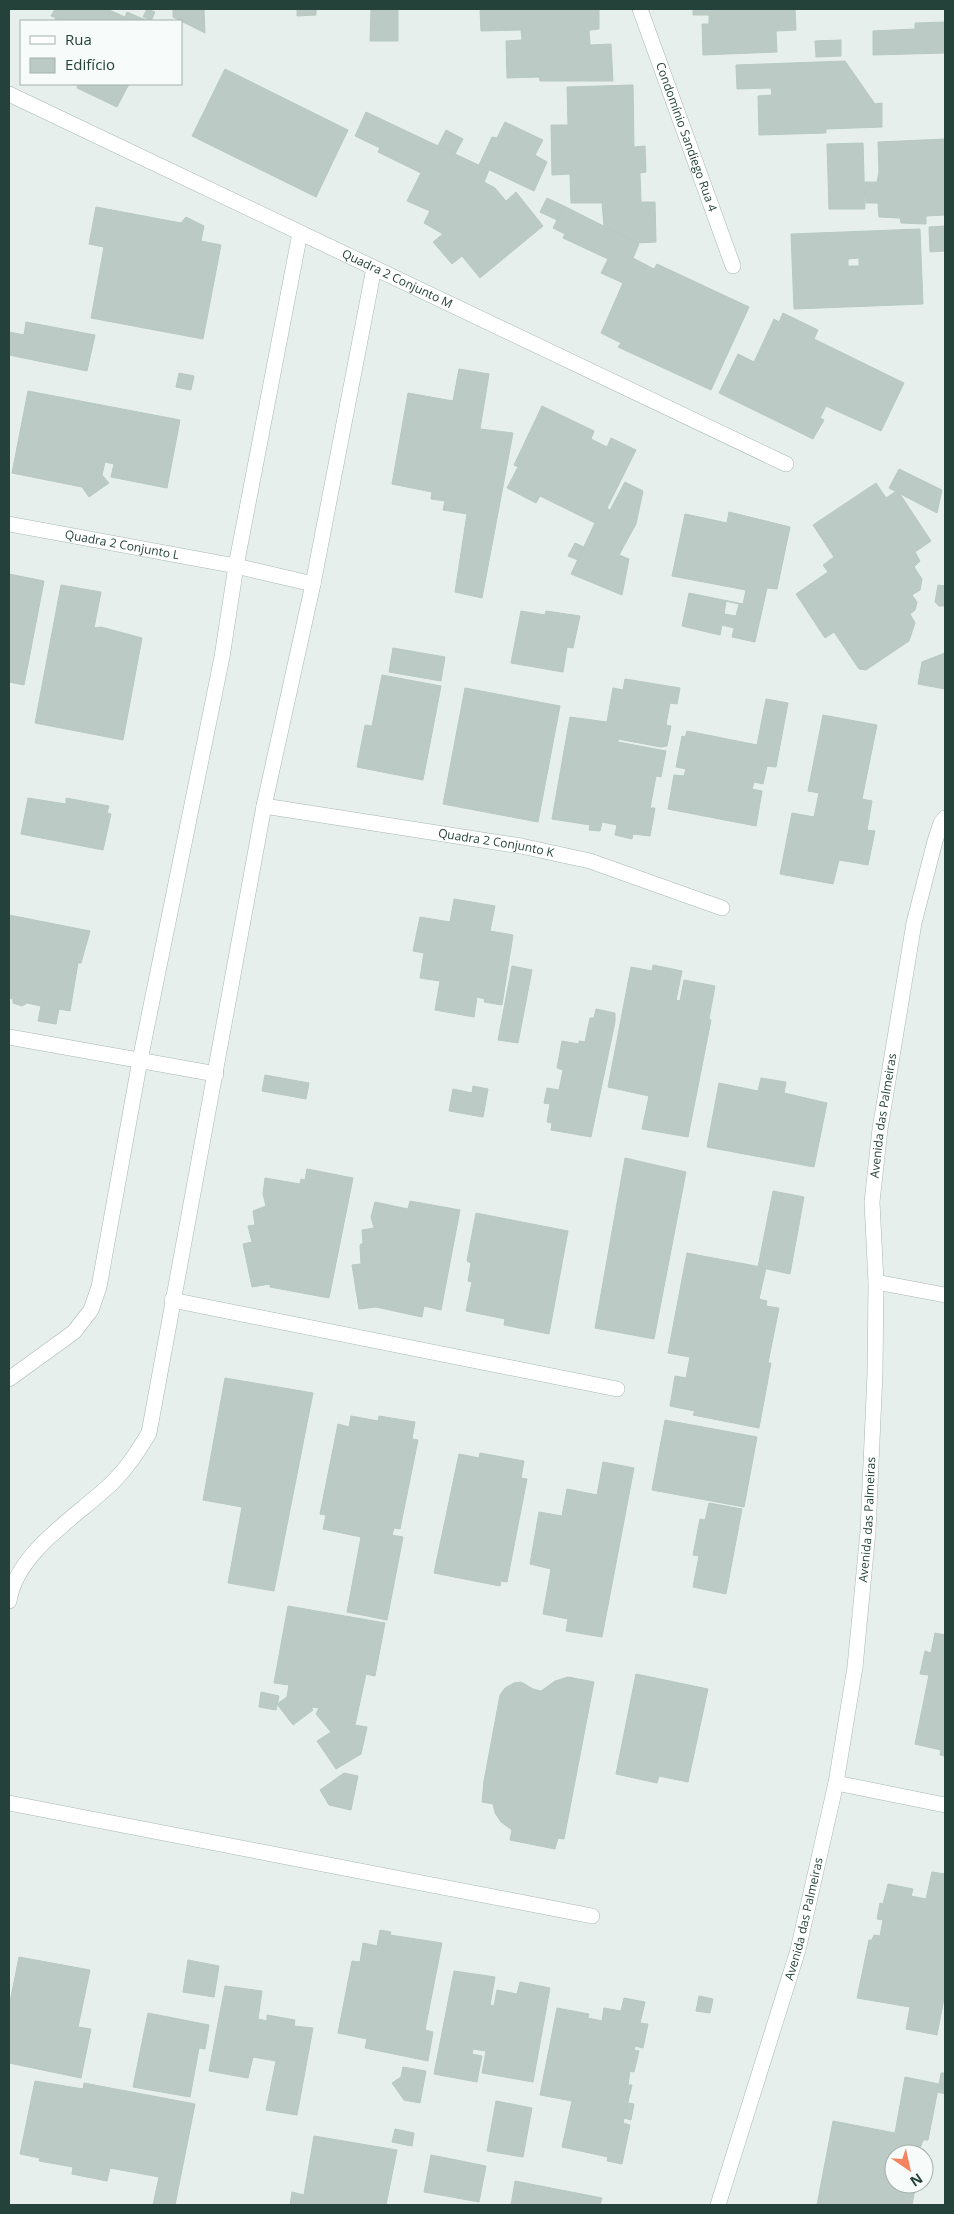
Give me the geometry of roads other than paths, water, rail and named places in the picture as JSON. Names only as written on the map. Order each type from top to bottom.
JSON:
[{"type":"street","name":"Condomínio Sandiego Rua 4","points":[[640,9],[733,266]]},
{"type":"street","name":"Quadra 2 Conjunto M","points":[[9,94],[786,464]]},
{"type":"street","points":[[9,1380],[74,1332],[91,1310],[99,1287],[140,1060],[222,658],[236,566],[300,233]]},
{"type":"street","points":[[9,1594],[20,1571],[38,1548],[113,1482],[134,1459],[149,1433],[264,806],[313,584],[374,268]]},
{"type":"street","name":"Quadra 2 Conjunto L","points":[[9,524],[236,566],[313,584]]},
{"type":"street","name":"Quadra 2 Conjunto K","points":[[264,806],[521,846],[590,861],[722,908]]},
{"type":"street","name":"Avenida das Palmeiras","points":[[718,2205],[731,2171],[798,1950],[836,1783],[855,1667],[868,1531],[875,1373],[876,1282],[872,1202],[880,1129],[914,923],[943,821]]},
{"type":"street","points":[[9,1037],[216,1074]]},
{"type":"street","points":[[876,1282],[945,1295]]},
{"type":"street","points":[[172,1300],[616,1389]]},
{"type":"street","points":[[836,1783],[945,1805]]},
{"type":"street","points":[[9,1803],[592,1916]]}]
